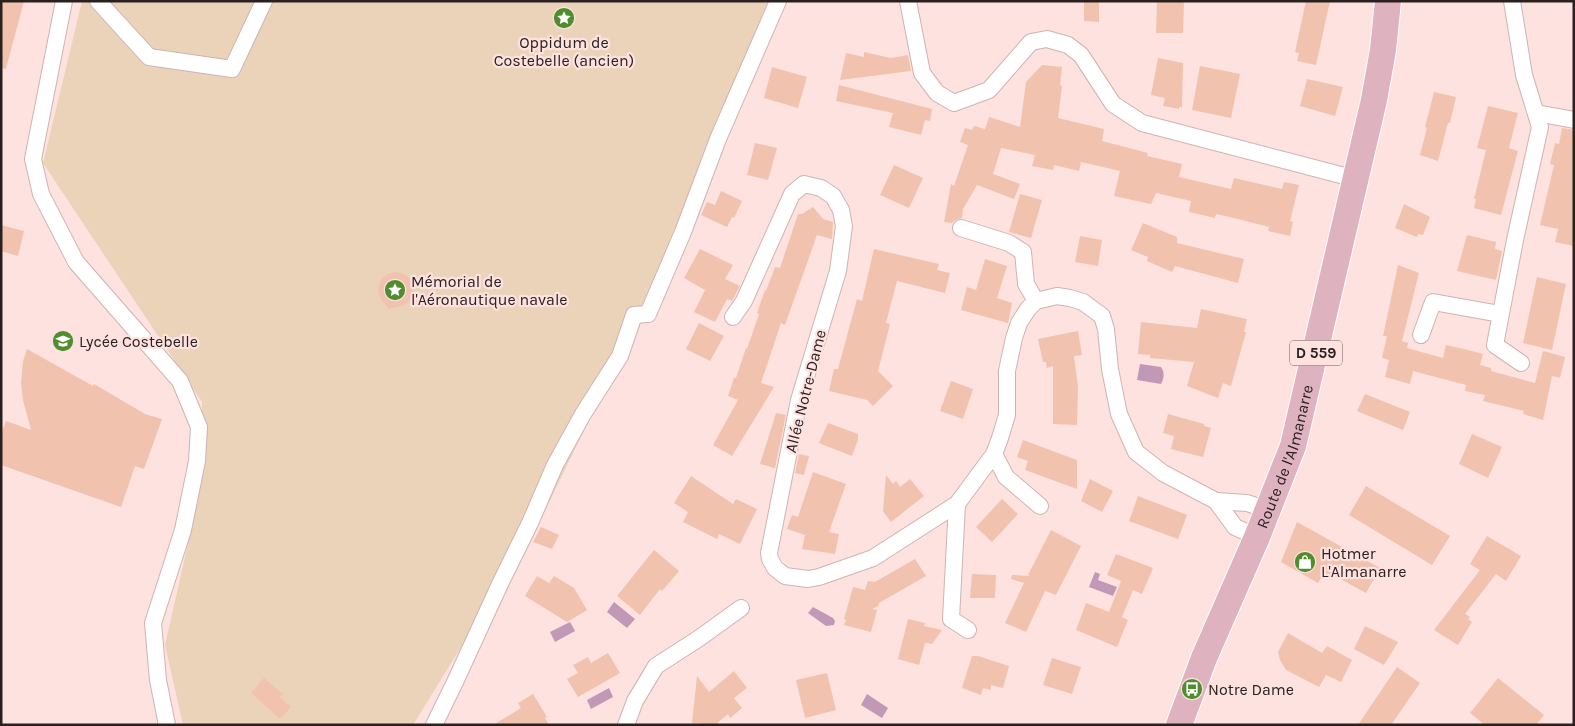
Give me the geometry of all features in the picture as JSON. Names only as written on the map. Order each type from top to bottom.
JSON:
[{"type":"main road","name":"Route de l'Almanarre","points":[[1179,725],[1204,658],[1268,510],[1293,446],[1374,100],[1383,50],[1388,1]]},
{"type":"street","points":[[64,1],[33,159],[41,194],[76,262],[180,381],[199,427],[197,461],[183,530],[153,623],[158,680],[167,725]]},
{"type":"street","points":[[98,1],[150,57],[232,69],[264,1]]},
{"type":"street","points":[[434,725],[530,523],[555,465],[583,414],[620,356],[634,315],[648,314],[683,232],[718,139],[778,1]]},
{"type":"street","points":[[908,1],[922,73],[937,93],[954,103],[989,90],[1031,42],[1048,39],[1068,45],[1081,55],[1113,104],[1142,123],[1356,179]]},
{"type":"street","points":[[1512,1],[1524,75],[1540,126],[1494,345],[1521,363]]},
{"type":"street","points":[[1536,113],[1574,120]]},
{"type":"street","name":"Allée Notre-Dame","points":[[733,317],[744,301],[792,194],[804,184],[821,188],[833,196],[841,210],[844,226],[838,272],[799,400],[769,553],[774,568],[785,576],[808,579],[819,577],[872,558],[957,504],[994,454],[1007,415],[1007,371],[1014,338],[1028,309],[1036,301]]},
{"type":"street","points":[[961,228],[1009,243],[1023,252],[1026,284],[1036,301],[1057,296],[1070,298],[1083,302],[1102,316],[1106,329],[1110,369],[1119,414],[1136,452],[1163,473],[1216,501],[1247,503],[1268,510]]},
{"type":"street","points":[[1421,335],[1433,302],[1500,314]]},
{"type":"street","points":[[994,454],[1006,477],[1040,506]]},
{"type":"street","points":[[1216,501],[1235,527],[1257,536]]},
{"type":"street","points":[[957,504],[951,619],[968,630]]},
{"type":"street","points":[[626,725],[635,701],[656,666],[742,608]]},
{"type":"shaded area","points":[[82,1],[768,1],[663,257],[620,356],[545,511],[413,725],[183,725],[165,645],[202,482],[202,402],[43,163]]},
{"type":"shaded area","points":[[1140,364],[1161,367],[1164,376],[1161,384],[1137,380]]},
{"type":"shaded area","points":[[1095,572],[1100,574],[1098,580],[1117,587],[1113,596],[1089,587]]},
{"type":"shaded area","points":[[614,602],[635,619],[627,628],[607,612]]},
{"type":"shaded area","points":[[813,607],[833,618],[835,621],[834,625],[826,626],[808,613]]},
{"type":"shaded area","points":[[570,622],[575,631],[555,642],[550,632]]},
{"type":"shaded area","points":[[609,688],[613,697],[591,709],[587,700]]},
{"type":"shaded area","points":[[867,694],[888,708],[882,718],[861,705]]},
{"type":"building","points":[[1,1],[24,1],[6,69],[1,68]]},
{"type":"building","points":[[1084,1],[1099,1],[1099,22],[1084,21]]},
{"type":"building","points":[[1157,1],[1184,1],[1183,33],[1156,33]]},
{"type":"building","points":[[1306,1],[1330,1],[1316,65],[1297,61],[1299,53],[1295,52]]},
{"type":"building","points":[[864,52],[891,58],[908,55],[911,71],[840,80],[846,53],[864,57]]},
{"type":"building","points":[[1158,58],[1183,63],[1182,107],[1179,107],[1179,109],[1163,106],[1165,98],[1151,95]]},
{"type":"building","points":[[1042,65],[1062,67],[1058,118],[1104,129],[1102,141],[1148,153],[1147,156],[1182,164],[1179,177],[1231,189],[1234,178],[1282,189],[1284,182],[1299,185],[1290,221],[1293,222],[1290,236],[1268,231],[1269,227],[1242,220],[1216,214],[1215,218],[1189,212],[1191,201],[1156,193],[1151,204],[1114,196],[1120,171],[1081,162],[1079,171],[1054,165],[1053,170],[1032,166],[1035,155],[1001,148],[993,174],[1020,184],[1014,199],[977,185],[963,209],[962,218],[952,223],[944,222],[951,184],[954,186],[968,145],[960,142],[965,128],[972,130],[974,126],[985,129],[989,117],[1020,127],[1026,82]]},
{"type":"building","points":[[1200,66],[1240,74],[1231,118],[1192,110]]},
{"type":"building","points":[[772,67],[807,77],[798,108],[764,98]]},
{"type":"building","points":[[1307,79],[1343,87],[1335,116],[1300,106]]},
{"type":"building","points":[[839,85],[932,109],[930,121],[925,120],[921,135],[889,127],[893,113],[836,101]]},
{"type":"building","points":[[1434,92],[1456,97],[1438,161],[1420,155]]},
{"type":"building","points":[[1488,106],[1518,113],[1509,148],[1518,151],[1501,215],[1474,208],[1476,199],[1474,199],[1486,150],[1477,148]]},
{"type":"building","points":[[1562,128],[1574,130],[1574,246],[1555,242],[1558,229],[1540,225],[1554,165],[1550,164],[1555,143],[1559,144]]},
{"type":"building","points":[[755,143],[777,148],[768,180],[747,175]]},
{"type":"building","points":[[894,165],[923,178],[909,208],[880,195]]},
{"type":"building","points":[[721,191],[742,201],[734,218],[732,217],[727,227],[701,215],[707,202],[715,205]]},
{"type":"building","points":[[1020,194],[1042,200],[1031,238],[1009,232]]},
{"type":"building","points":[[1404,204],[1430,217],[1423,235],[1418,234],[1417,237],[1395,228]]},
{"type":"building","points":[[813,207],[823,219],[833,222],[832,239],[817,235],[785,325],[781,323],[761,383],[774,387],[732,456],[713,445],[738,400],[728,396],[747,349],[765,290],[775,267],[780,268],[798,214],[802,214]]},
{"type":"building","points":[[1143,223],[1177,237],[1177,243],[1244,259],[1238,283],[1175,266],[1172,272],[1147,261],[1148,257],[1131,250]]},
{"type":"building","points":[[1,225],[24,231],[18,256],[1,251]]},
{"type":"building","points":[[1467,235],[1496,242],[1495,249],[1502,251],[1496,280],[1457,271]]},
{"type":"building","points":[[1080,236],[1102,240],[1098,266],[1075,262]]},
{"type":"building","points":[[700,249],[733,265],[725,279],[740,286],[732,301],[727,299],[715,322],[694,312],[705,290],[684,278]]},
{"type":"building","points":[[874,249],[939,264],[937,270],[950,273],[945,293],[897,281],[886,323],[890,324],[878,371],[893,386],[873,406],[867,400],[829,391],[834,369],[838,369],[857,299],[862,301]]},
{"type":"building","points":[[985,259],[1007,266],[997,298],[1012,303],[1008,323],[961,310],[967,287],[976,290]]},
{"type":"building","points":[[1398,265],[1419,273],[1402,341],[1408,343],[1407,348],[1443,358],[1446,345],[1483,354],[1480,365],[1491,368],[1491,371],[1535,383],[1543,351],[1565,357],[1560,378],[1552,376],[1543,420],[1523,414],[1524,411],[1483,401],[1485,395],[1465,391],[1466,385],[1413,371],[1410,384],[1385,377],[1389,360],[1382,358],[1387,336],[1383,336]]},
{"type":"building","points":[[394,272],[407,276],[414,288],[413,295],[409,301],[404,305],[389,309],[380,298],[378,291],[382,278]]},
{"type":"building","points":[[1537,277],[1566,284],[1552,350],[1523,343]]},
{"type":"building","points":[[1201,309],[1247,319],[1244,332],[1246,332],[1231,386],[1223,383],[1218,398],[1187,386],[1194,362],[1150,358],[1150,355],[1138,354],[1141,322],[1197,328]]},
{"type":"building","points":[[699,323],[724,336],[710,361],[686,349]]},
{"type":"building","points":[[1078,331],[1082,355],[1074,356],[1078,387],[1077,425],[1053,424],[1053,366],[1047,368],[1046,362],[1043,362],[1038,339]]},
{"type":"building","points":[[27,349],[93,386],[94,384],[145,414],[162,419],[144,469],[135,466],[121,507],[1,465],[1,434],[6,421],[31,430],[23,400],[21,383],[23,361]]},
{"type":"building","points":[[951,381],[973,389],[963,419],[940,411]]},
{"type":"building","points":[[1365,394],[1410,412],[1403,430],[1357,411]]},
{"type":"building","points":[[776,413],[786,415],[775,468],[760,464]]},
{"type":"building","points":[[1168,414],[1204,424],[1204,426],[1211,428],[1203,457],[1171,449],[1174,436],[1163,433]]},
{"type":"building","points":[[828,423],[858,434],[858,440],[852,456],[819,443]]},
{"type":"building","points":[[1472,434],[1502,447],[1488,478],[1459,464]]},
{"type":"building","points":[[1023,440],[1077,460],[1077,489],[1025,470],[1028,461],[1017,457]]},
{"type":"building","points":[[799,454],[809,456],[804,475],[795,473]]},
{"type":"building","points":[[813,472],[846,484],[829,532],[839,534],[835,554],[802,549],[805,535],[787,529],[792,515],[798,517]]},
{"type":"building","points":[[886,475],[893,484],[896,481],[900,487],[910,479],[924,496],[891,522],[883,511]]},
{"type":"building","points":[[691,476],[733,504],[736,499],[757,509],[740,544],[719,534],[717,539],[683,522],[688,512],[674,503]]},
{"type":"building","points":[[1090,479],[1113,491],[1102,512],[1081,501]]},
{"type":"building","points":[[1366,486],[1450,536],[1432,565],[1349,515]]},
{"type":"building","points":[[1138,496],[1187,515],[1178,539],[1129,521]]},
{"type":"building","points":[[1002,499],[1018,514],[992,542],[976,527]]},
{"type":"building","points":[[1297,522],[1380,568],[1366,593],[1335,576],[1332,580],[1323,575],[1318,583],[1281,562]]},
{"type":"building","points":[[541,527],[559,535],[552,549],[533,542]]},
{"type":"building","points":[[1051,530],[1081,546],[1056,595],[1045,591],[1026,632],[1005,623],[1024,583],[1011,579],[1012,575],[1030,576],[1028,575]]},
{"type":"building","points":[[1487,536],[1521,556],[1506,581],[1496,574],[1465,614],[1470,617],[1468,619],[1472,622],[1458,645],[1434,630],[1480,570],[1470,564]]},
{"type":"building","points":[[654,550],[679,571],[662,591],[660,589],[640,615],[617,596]]},
{"type":"building","points":[[1116,554],[1153,568],[1142,594],[1133,590],[1122,617],[1128,620],[1117,647],[1076,630],[1086,603],[1109,612],[1121,581],[1107,575]]},
{"type":"building","points":[[915,559],[926,576],[872,609],[877,610],[871,632],[844,625],[853,587],[865,590],[868,581],[875,582]]},
{"type":"building","points":[[972,574],[996,575],[995,598],[970,598]]},
{"type":"building","points":[[537,576],[549,583],[554,576],[574,588],[587,610],[567,622],[525,596]]},
{"type":"building","points":[[908,619],[925,623],[924,626],[942,630],[932,644],[925,643],[919,665],[898,659]]},
{"type":"building","points":[[1365,626],[1398,642],[1384,665],[1354,649]]},
{"type":"building","points":[[1288,633],[1322,653],[1327,646],[1352,660],[1341,682],[1326,675],[1319,687],[1286,670],[1278,652]]},
{"type":"building","points":[[608,653],[620,673],[578,697],[567,679],[578,673],[573,665],[588,657],[591,663]]},
{"type":"building","points":[[972,656],[978,656],[1009,666],[1003,688],[991,685],[991,690],[983,688],[981,695],[962,688]]},
{"type":"building","points":[[1052,658],[1081,667],[1072,694],[1043,685]]},
{"type":"building","points":[[1397,667],[1420,683],[1391,725],[1358,725]]},
{"type":"building","points":[[734,671],[747,688],[734,698],[742,708],[730,718],[728,714],[715,725],[692,723],[697,676],[709,692]]},
{"type":"building","points":[[827,673],[836,710],[805,718],[796,680]]},
{"type":"building","points":[[264,678],[283,694],[280,697],[291,707],[280,719],[251,693]]},
{"type":"building","points":[[1498,678],[1544,715],[1536,725],[1485,725],[1470,713]]},
{"type":"building","points":[[533,694],[547,717],[545,718],[549,725],[493,725],[521,708],[518,703]]},
{"type":"place","name":"Oppidum de Costebelle (ancien)","points":[[564,18]]},
{"type":"place","name":"Mémorial de l'Aéronautique navale","points":[[395,290]]},
{"type":"place","name":"Lycée Costebelle","points":[[63,341]]},
{"type":"place","name":"Hotmer L'Almanarre","points":[[1305,562]]},
{"type":"place","name":"Notre Dame","points":[[1192,689]]}]
